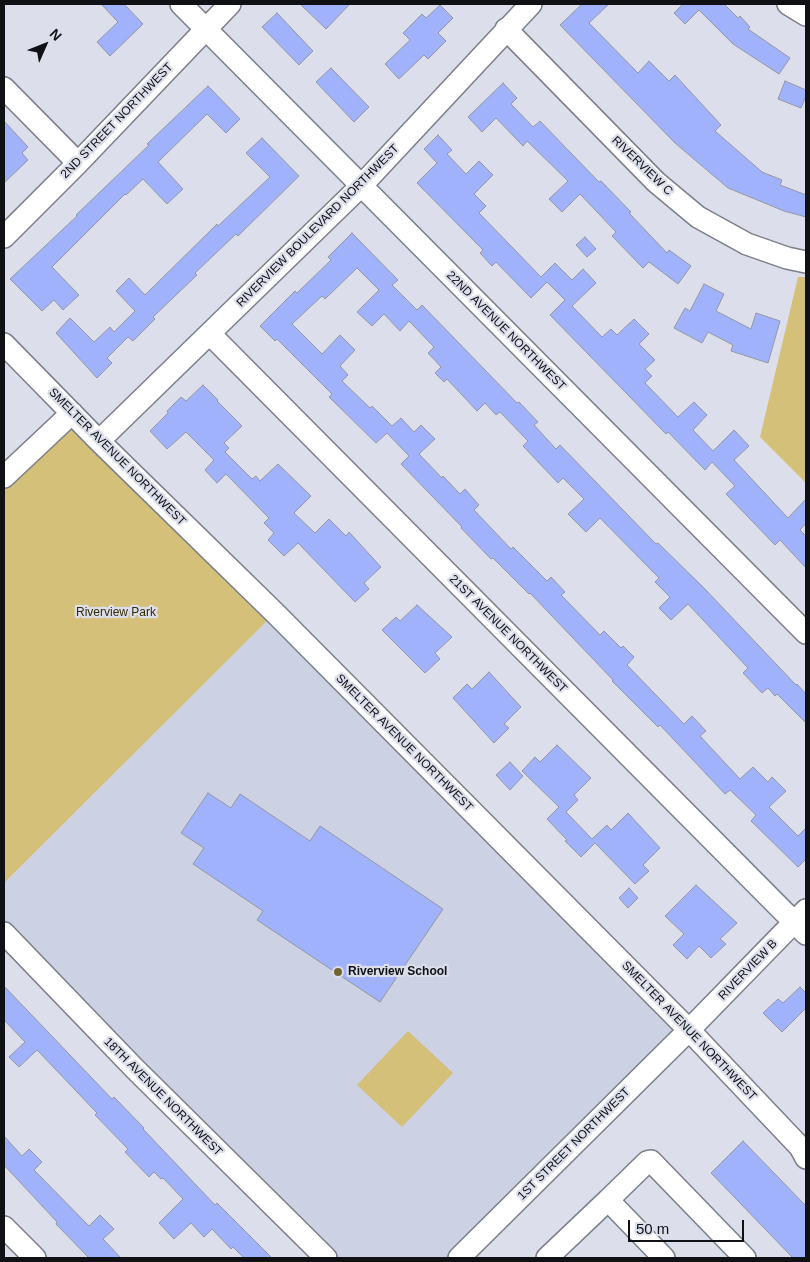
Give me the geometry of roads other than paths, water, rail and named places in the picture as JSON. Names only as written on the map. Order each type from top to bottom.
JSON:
[{"type":"street","name":"22ND AVENUE NORTHWEST","points":[[181,4],[806,633]]},
{"type":"street","name":"2ND STREET NORTHWEST","points":[[4,237],[78,163],[230,4]]},
{"type":"street","name":"RIVERVIEW BOULEVARD NORTHWEST","points":[[99,441],[362,185],[531,4]]},
{"type":"street","points":[[788,4],[806,15]]},
{"type":"street","name":"RIVERVIEW C","points":[[506,29],[656,182],[698,218],[747,244],[787,258],[806,262]]},
{"type":"street","points":[[4,88],[78,163]]},
{"type":"street","name":"21ST AVENUE NORTHWEST","points":[[210,334],[802,922]]},
{"type":"street","name":"SMELTER AVENUE NORTHWEST","points":[[4,344],[99,441],[268,606],[689,1030],[804,1152]]},
{"type":"street","points":[[4,477],[72,413]]},
{"type":"street","name":"RIVERVIEW B","points":[[689,1030],[802,922]]},
{"type":"street","name":"18TH AVENUE NORTHWEST","points":[[4,933],[135,1069],[326,1258]]},
{"type":"street","name":"1ST STREET NORTHWEST","points":[[459,1258],[689,1030]]},
{"type":"street","points":[[547,1258],[647,1162],[651,1161],[745,1258]]},
{"type":"street","points":[[608,1200],[664,1258]]},
{"type":"street","points":[[4,1227],[35,1258]]},
{"type":"place","name":"Riverview School","points":[[338,972]]},
{"type":"park label","name":"Riverview Park","points":[[116,613]]}]
